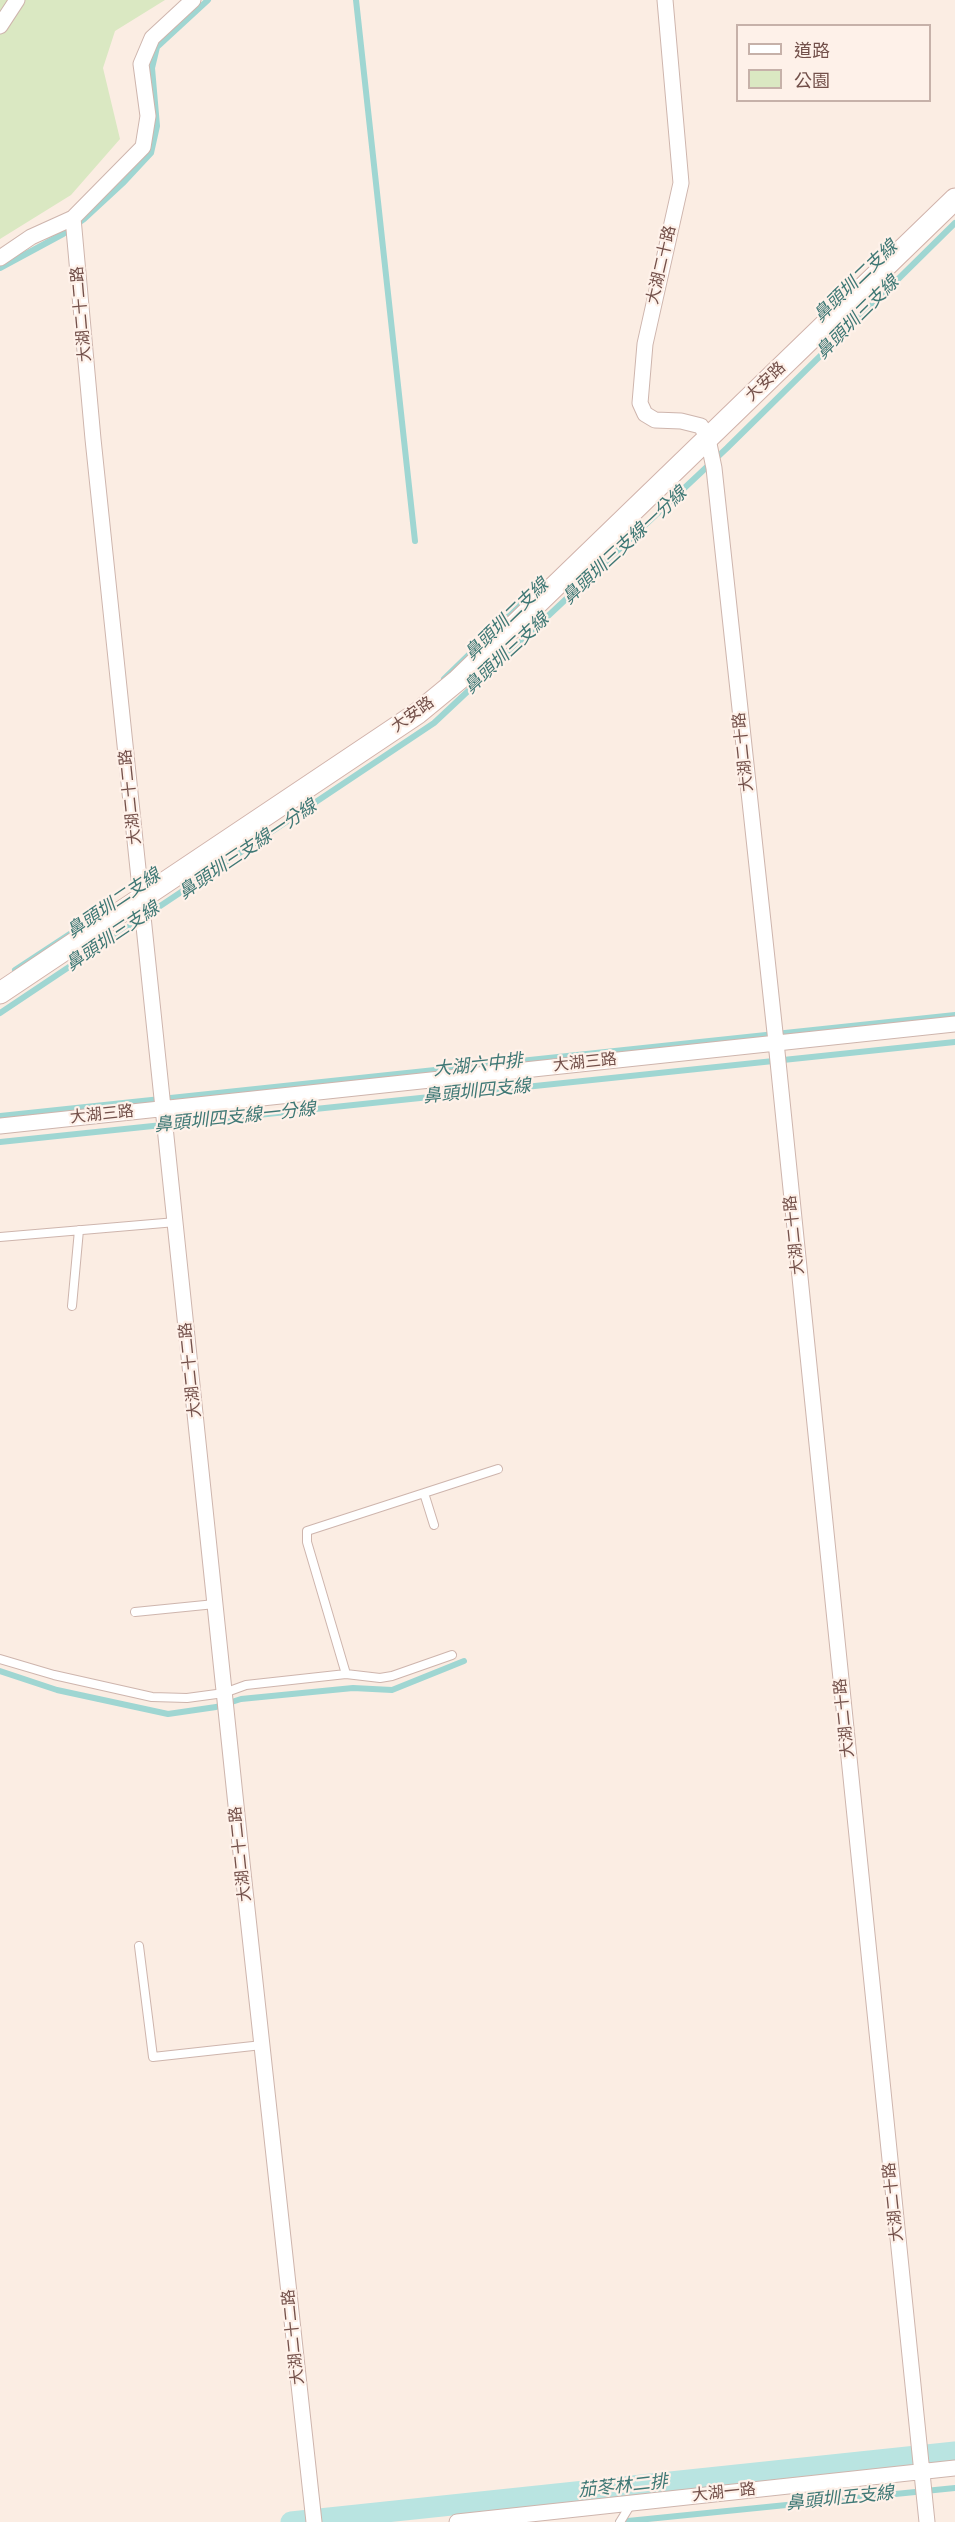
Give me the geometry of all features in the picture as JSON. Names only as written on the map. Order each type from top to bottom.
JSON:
[{"type":"street","points":[[0,26],[17,0]]},
{"type":"street","points":[[0,258],[31,237],[73,218],[143,147],[148,116],[141,64],[152,38],[193,0]]},
{"type":"street","name":"大湖二十路","points":[[665,0],[681,183],[645,344],[640,403],[645,414],[655,420],[681,421],[701,426],[708,439],[714,468],[776,1042],[927,2522]]},
{"type":"street","name":"大安路","points":[[0,993],[141,896],[418,713],[458,680],[955,199]]},
{"type":"street","name":"大湖二十二路","points":[[73,218],[93,439],[224,1693],[314,2522]]},
{"type":"street","name":"大湖三路","points":[[0,1126],[955,1024]]},
{"type":"street","name":"大湖一路","points":[[457,2522],[955,2469]]},
{"type":"lane","points":[[0,1237],[176,1222]]},
{"type":"lane","points":[[72,1306],[79,1230]]},
{"type":"lane","points":[[345,1674],[308,1542],[307,1531],[498,1469]]},
{"type":"lane","points":[[424,1493],[434,1525]]},
{"type":"lane","points":[[135,1612],[215,1604]]},
{"type":"lane","points":[[0,1659],[54,1675],[152,1697],[188,1698],[224,1693],[246,1685],[345,1674],[392,1676],[452,1655]]},
{"type":"lane","points":[[139,1946],[153,2057],[262,2045]]},
{"type":"lane","points":[[620,2522],[632,2503]]},
{"type":"green space","points":[[0,0],[165,0],[115,31],[103,68],[120,139],[71,195],[0,239]]},
{"type":"waterway","points":[[0,268],[63,234],[84,219],[151,153],[157,126],[152,68],[157,47],[208,0]]},
{"type":"waterway","points":[[356,0],[415,541]]},
{"type":"waterway","name":"鼻頭圳三支線","points":[[0,1013],[434,723],[727,448],[955,223]]},
{"type":"waterway","name":"鼻頭圳二支線","points":[[444,679],[527,598]]},
{"type":"waterway","name":"鼻頭圳二支線","points":[[15,970],[82,926]]},
{"type":"waterway","name":"大湖六中排","points":[[0,1116],[955,1015]]},
{"type":"waterway","name":"鼻頭圳四支線","points":[[0,1142],[955,1042]]},
{"type":"waterway","points":[[0,1671],[57,1690],[168,1714],[216,1707],[241,1699],[353,1688],[392,1690],[464,1661]]},
{"type":"waterway","name":"茄苳林二排","points":[[291,2522],[955,2452]]},
{"type":"waterway","name":"鼻頭圳五支線","points":[[618,2522],[955,2488]]},
{"type":"water label","name":"鼻頭圳三支線一分線","points":[[625,546]]},
{"type":"water label","name":"鼻頭圳三支線一分線","points":[[248,850]]},
{"type":"water label","name":"鼻頭圳四支線一分線","points":[[235,1118]]}]
